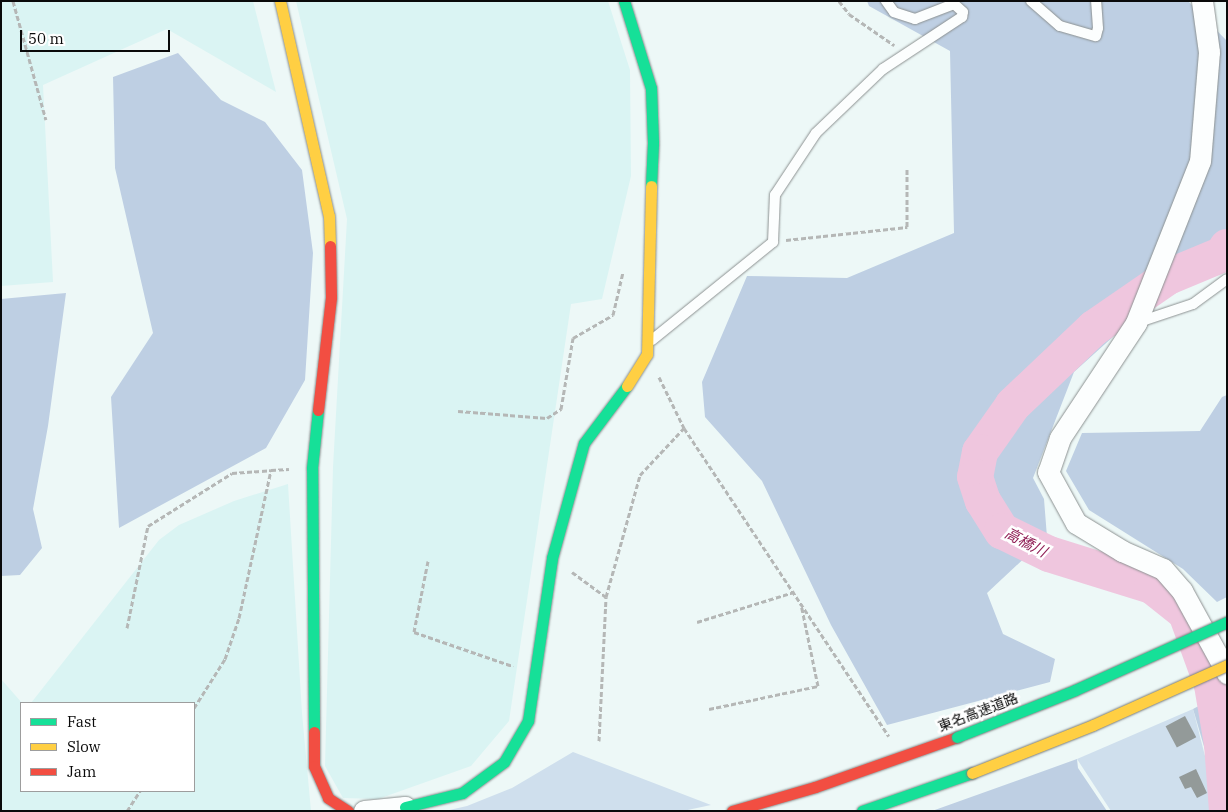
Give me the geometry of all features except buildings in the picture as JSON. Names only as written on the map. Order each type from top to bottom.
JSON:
[{"type":"main road","points":[[280,1],[330,216],[331,297],[312,468],[314,766],[328,798],[348,811]]},
{"type":"main road","points":[[405,809],[462,793],[504,762],[528,722],[552,558],[584,443],[620,398],[647,349],[653,143],[651,88],[624,1]]},
{"type":"main road","name":"東名高速道路","points":[[732,811],[815,787],[957,737],[1084,686],[1227,622]]},
{"type":"main road","points":[[862,811],[972,773],[1093,724],[1227,665]]},
{"type":"street","points":[[1202,1],[1209,52],[1200,161],[1136,323],[1060,438],[1048,472],[1076,523],[1122,551],[1163,568],[1182,590],[1227,673]]},
{"type":"street","points":[[364,811],[405,809]]},
{"type":"lane","points":[[647,349],[772,242],[776,194],[816,133],[883,69],[962,17],[963,12],[954,4],[916,19],[894,12],[886,1]]},
{"type":"lane","points":[[1031,1],[1060,26],[1096,36],[1098,28],[1096,1]]},
{"type":"lane","points":[[1136,323],[1193,304],[1227,279]]},
{"type":"path","points":[[13,1],[46,120]]},
{"type":"path","points":[[839,1],[849,14],[907,54]]},
{"type":"path","points":[[772,242],[907,227],[907,169]]},
{"type":"path","points":[[458,410],[547,418],[561,409],[573,338],[614,315],[624,268]]},
{"type":"path","points":[[647,349],[684,428],[890,737]]},
{"type":"path","points":[[599,741],[606,597],[640,475],[684,428]]},
{"type":"path","points":[[127,628],[148,526],[232,473],[312,468]]},
{"type":"path","points":[[195,706],[225,659],[239,618],[270,470]]},
{"type":"path","points":[[552,558],[606,597]]},
{"type":"path","points":[[428,561],[414,632],[535,673]]},
{"type":"path","points":[[697,622],[794,592]]},
{"type":"path","points":[[709,709],[818,686],[800,601]]},
{"type":"path","points":[[127,811],[139,792]]},
{"type":"shaded area","points":[[1,1],[253,1],[276,92],[167,29],[43,85],[53,282],[1,286]]},
{"type":"shaded area","points":[[296,1],[608,1],[630,70],[631,176],[602,299],[571,304],[509,721],[471,766],[378,799],[343,798],[325,766],[333,467],[347,219]]},
{"type":"shaded area","points":[[867,1],[1188,1],[1227,41],[1227,234],[1074,372],[1033,478],[1044,499],[1047,537],[987,593],[1003,634],[1055,659],[1050,682],[887,725],[831,625],[762,481],[705,417],[702,382],[747,276],[847,278],[954,233],[950,51],[869,6]]},
{"type":"shaded area","points":[[178,53],[221,100],[265,122],[302,170],[313,253],[305,380],[266,448],[119,528],[111,397],[153,333],[115,168],[113,77]]},
{"type":"shaded area","points":[[66,293],[48,426],[33,509],[42,548],[20,575],[1,576],[1,299]]},
{"type":"shaded area","points":[[1227,395],[1227,597],[1217,602],[1183,569],[1089,510],[1066,471],[1082,433],[1200,431],[1222,397]]},
{"type":"shaded area","points":[[288,484],[302,713],[311,811],[1,811],[1,679],[21,702],[20,792],[195,792],[195,702],[32,702],[159,540],[179,525],[234,501]]},
{"type":"shaded area","points":[[1227,691],[1227,811],[1223,811],[1193,709]]},
{"type":"shaded area","points":[[1193,709],[1219,811],[1111,811],[1077,759]]},
{"type":"shaded area","points":[[573,752],[711,805],[683,811],[445,811],[467,806],[512,788]]},
{"type":"shaded area","points":[[1077,759],[1078,768],[1107,811],[932,811]]},
{"type":"waterway","name":"高橋川","points":[[1227,247],[1223,254],[1168,277],[1094,328],[1013,405],[980,452],[975,477],[983,501],[1002,531],[1049,554],[1152,586],[1186,613],[1212,685],[1222,744],[1227,810]]},
{"type":"traffic: fast","points":[[624,1],[651,88],[653,143],[651,186]]},
{"type":"traffic: fast","points":[[405,807],[462,793],[504,762],[528,721],[552,558],[584,443],[627,386]]},
{"type":"traffic: fast","points":[[314,732],[312,468],[318,410]]},
{"type":"traffic: fast","points":[[957,737],[1075,690],[1227,622]]},
{"type":"traffic: fast","points":[[862,811],[972,773]]},
{"type":"traffic: slow","points":[[280,1],[329,216],[330,246]]},
{"type":"traffic: slow","points":[[627,386],[647,354],[651,186]]},
{"type":"traffic: slow","points":[[972,773],[1093,725],[1227,665]]},
{"type":"traffic: jam","points":[[318,410],[331,297],[330,246]]},
{"type":"traffic: jam","points":[[314,732],[314,766],[328,798],[348,811]]},
{"type":"traffic: jam","points":[[732,811],[815,787],[957,737]]}]
